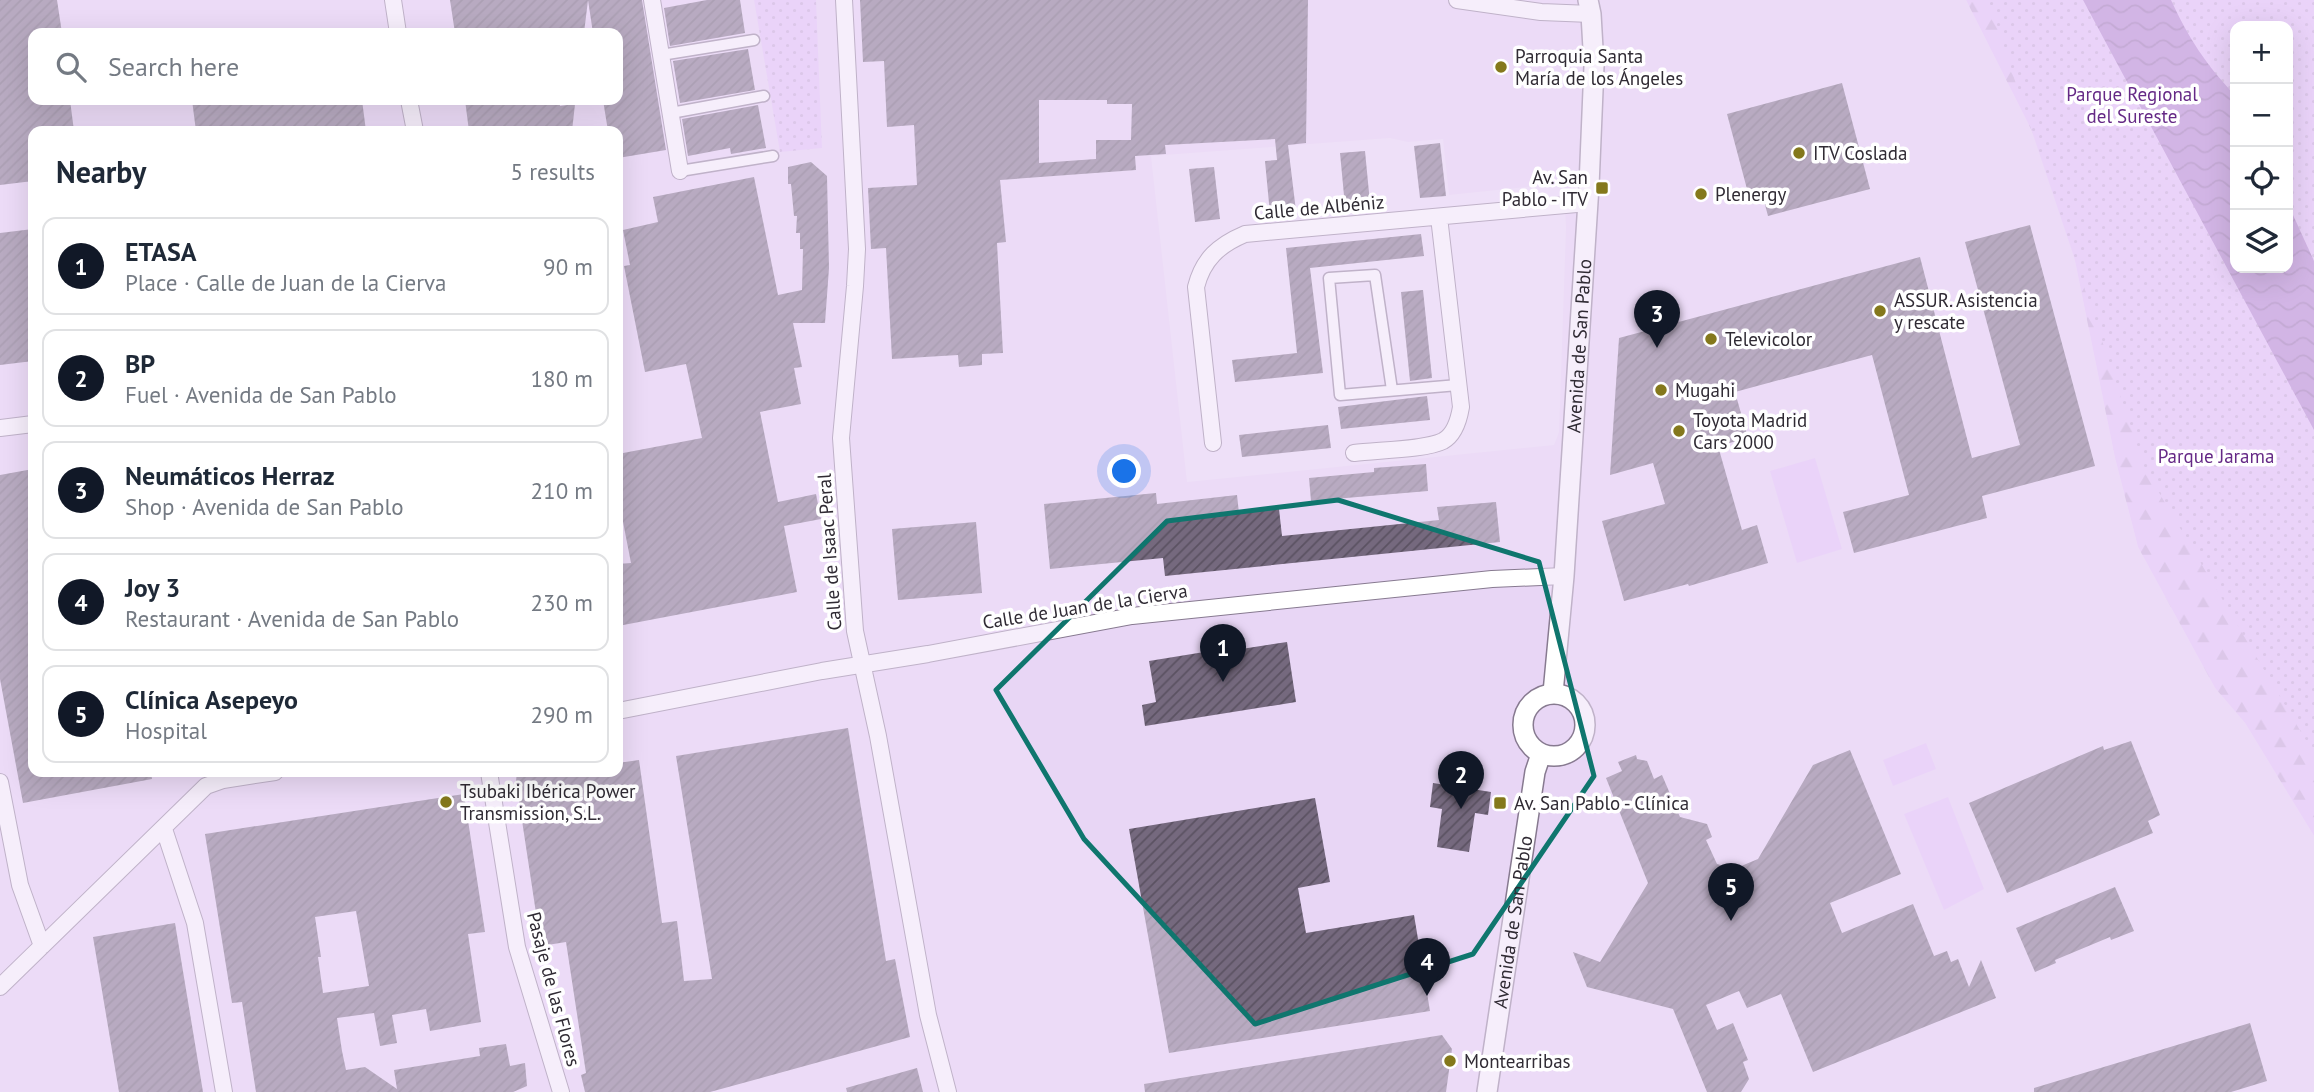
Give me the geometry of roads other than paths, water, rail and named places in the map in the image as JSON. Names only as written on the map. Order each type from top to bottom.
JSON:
[{"type":"street","points":[[393,0],[397,28]]},
{"type":"street","points":[[652,0],[680,171],[773,156]]},
{"type":"street","name":"Calle de Isaac Peral","points":[[844,0],[857,249],[841,438],[855,631],[878,736],[928,1015],[947,1092]]},
{"type":"street","points":[[1457,0],[1541,12],[1590,7]]},
{"type":"street","name":"Avenida de San Pablo","points":[[1553,693],[1564,576],[1588,203],[1594,66],[1590,7]]},
{"type":"street","points":[[661,55],[754,40]]},
{"type":"street","points":[[671,113],[764,96]]},
{"type":"street","points":[[410,105],[414,126]]},
{"type":"street","name":"Calle de Albéniz","points":[[1213,443],[1196,287],[1209,258],[1221,246],[1245,234],[1588,203]]},
{"type":"street","points":[[1354,453],[1430,445],[1446,440],[1458,423],[1461,407],[1439,217]]},
{"type":"street","points":[[1392,390],[1375,275],[1329,278],[1340,395],[1458,384]]},
{"type":"street","points":[[0,428],[28,425]]},
{"type":"street","name":"Calle de Juan de la Cierva","points":[[623,710],[1132,616],[1492,579],[1564,576]]},
{"type":"street","points":[[1553,693],[1572,698],[1579,705],[1584,727],[1575,748],[1555,757],[1541,754],[1528,745],[1524,720],[1534,700],[1553,693]]},
{"type":"street","name":"Avenida de San Pablo","points":[[1487,1092],[1535,772],[1541,754]]},
{"type":"street","points":[[0,987],[164,830],[206,786],[242,777]]},
{"type":"street","name":"Pasaje de las Flores","points":[[490,777],[517,947],[561,1092]]},
{"type":"street","points":[[0,782],[19,885],[42,946]]},
{"type":"street","points":[[164,830],[195,923],[224,1092]]},
{"type":"water","points":[[2083,0],[2171,0],[2199,50],[2230,90],[2230,273],[2293,273],[2293,215],[2314,261],[2314,430]]},
{"type":"place","name":"Parroquia Santa María de los Ángeles","points":[[1501,67]]},
{"type":"place","name":"ITV Coslada","points":[[1799,153]]},
{"type":"place","name":"Av. San Pablo - ITV","points":[[1602,188]]},
{"type":"place","name":"Plenergy","points":[[1701,194]]},
{"type":"place","name":"ASSUR. Asistencia y rescate","points":[[1880,311]]},
{"type":"place","name":"Televicolor","points":[[1711,339]]},
{"type":"place","name":"Neumáticos Herraz","points":[[1657,348]]},
{"type":"place","name":"Mugahi","points":[[1661,390]]},
{"type":"place","name":"Toyota Madrid Cars 2000","points":[[1679,431]]},
{"type":"place","name":"ETASA","points":[[1223,682]]},
{"type":"place","name":"Tsubaki Ibérica Power Transmission, S.L.","points":[[446,802]]},
{"type":"place","name":"Av. San Pablo - Clínica","points":[[1500,803]]},
{"type":"place","name":"BP","points":[[1461,809]]},
{"type":"place","name":"Clínica Asepeyo","points":[[1731,921]]},
{"type":"place","name":"Joy 3","points":[[1427,996]]},
{"type":"place","name":"Montearribas","points":[[1450,1061]]},
{"type":"park label","name":"Parque Regional del Sureste","points":[[2132,105]]},
{"type":"park label","name":"Parque Jarama","points":[[2216,456]]}]
